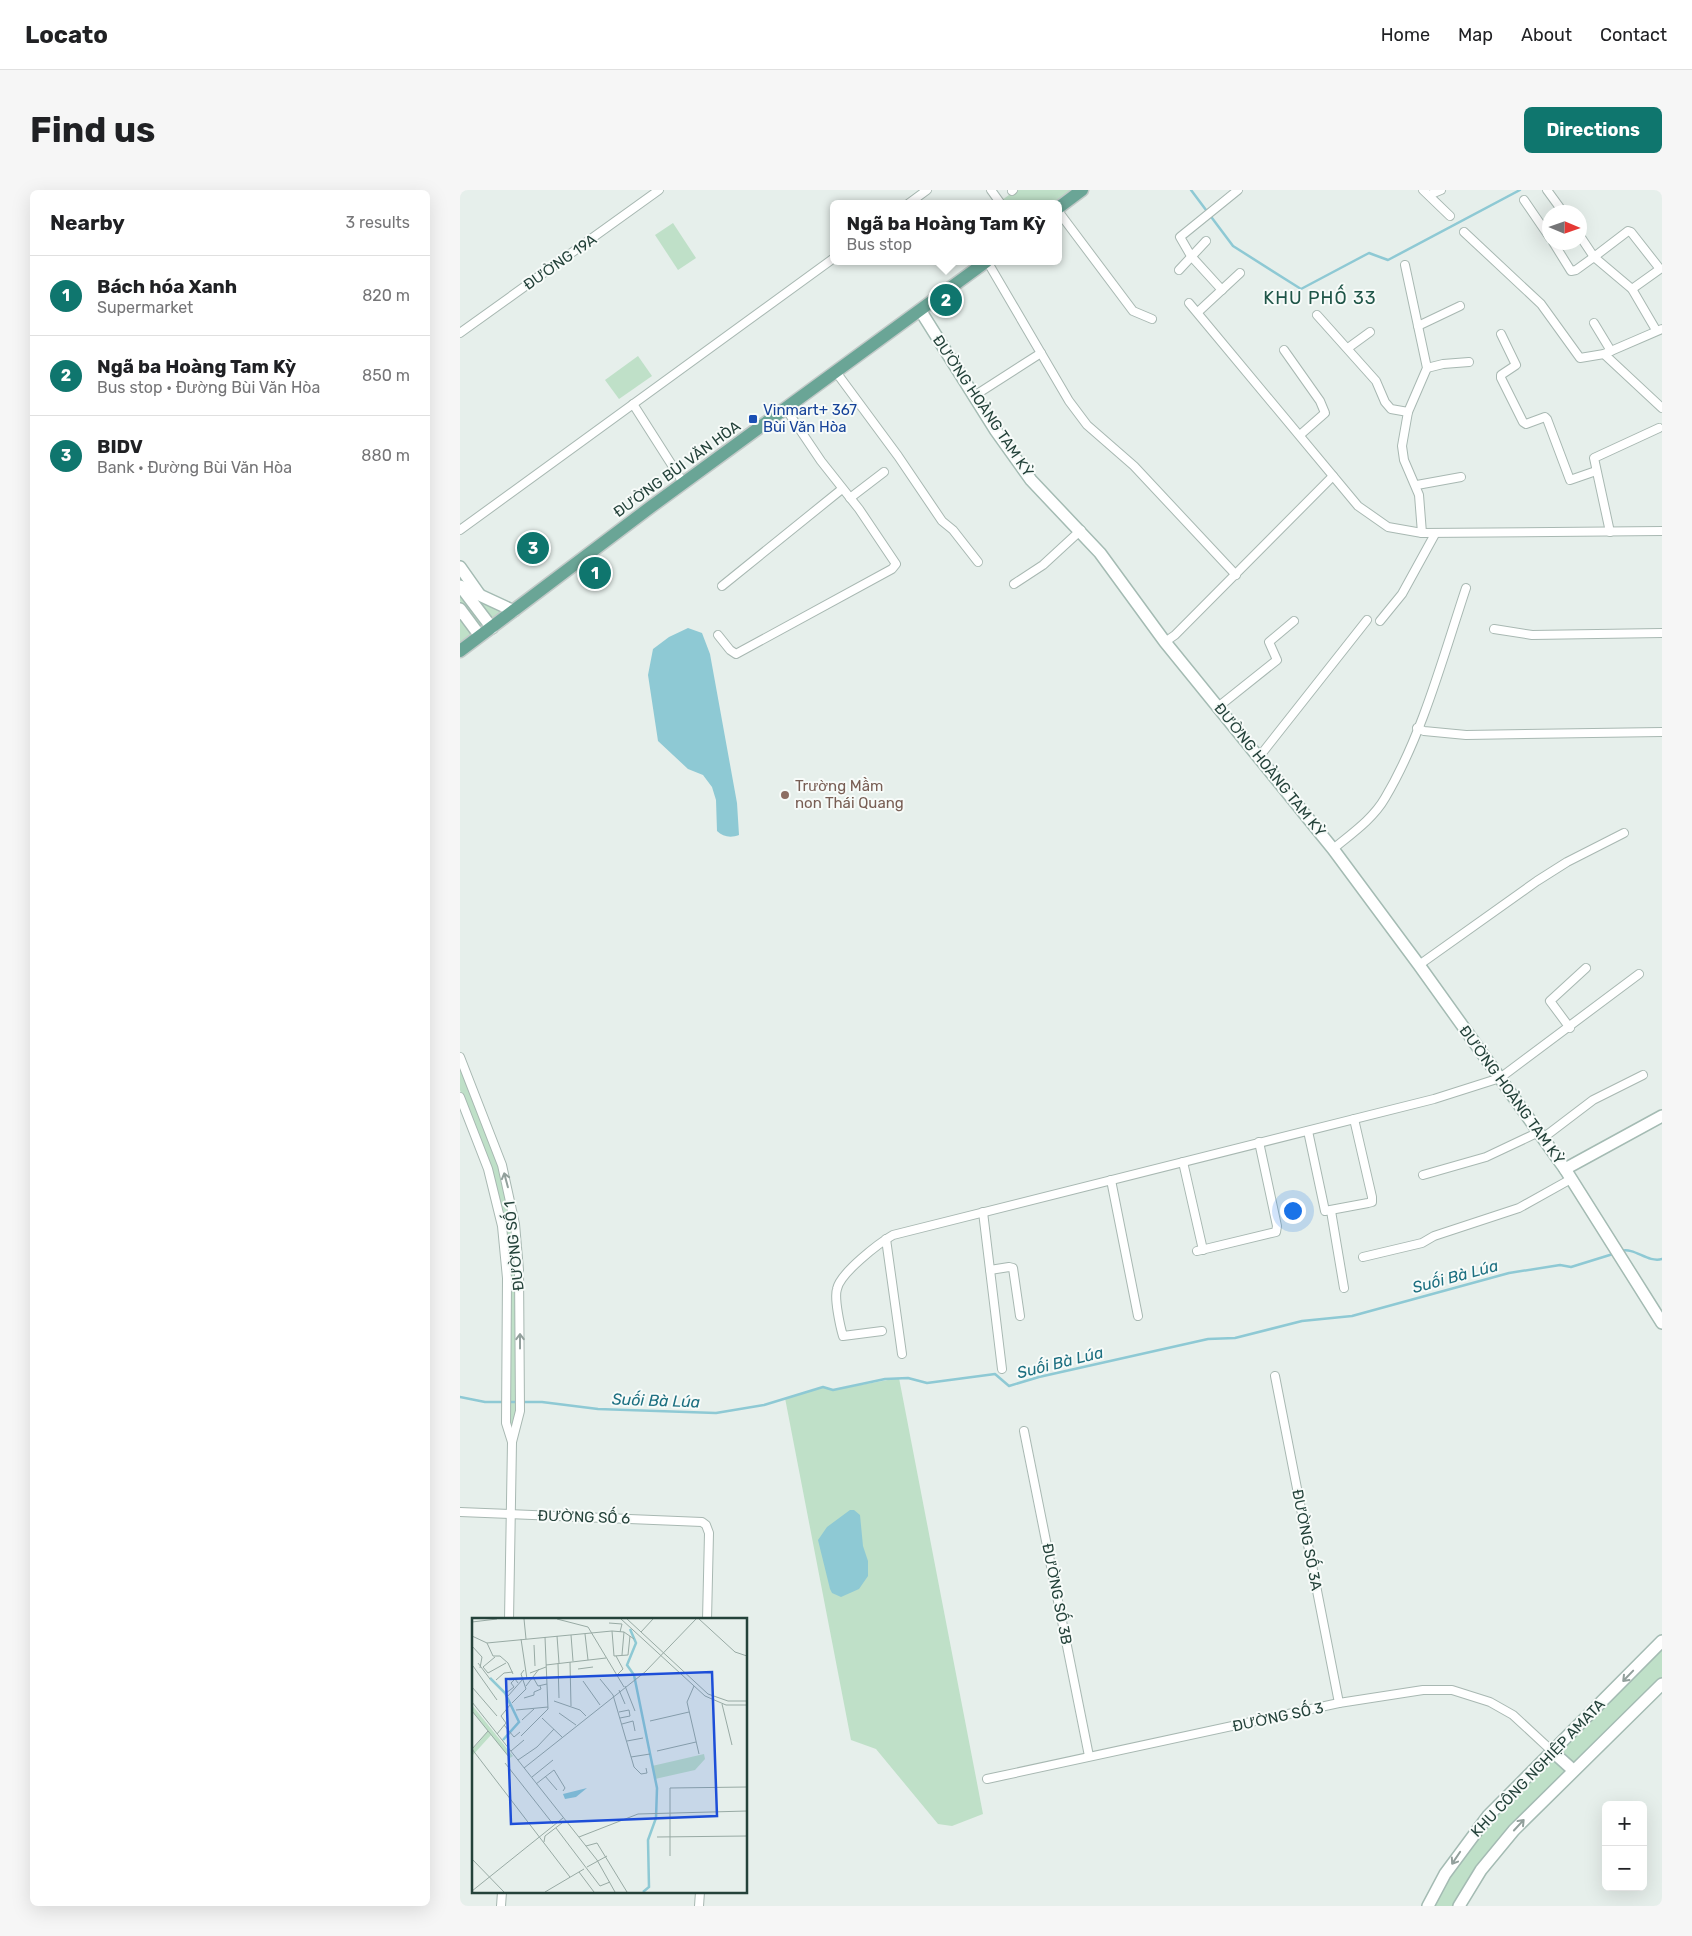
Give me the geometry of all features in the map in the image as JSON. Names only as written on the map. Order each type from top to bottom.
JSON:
[{"type":"main road","points":[[1062,207],[1082,190]]},
{"type":"main road","name":"ĐƯỜNG BÙI VĂN HÒA","points":[[460,651],[982,265]]},
{"type":"street","name":"ĐƯỜNG 19A","points":[[460,334],[659,190]]},
{"type":"street","points":[[913,200],[927,190]]},
{"type":"street","points":[[1222,290],[1191,256],[1180,237],[1212,209],[1238,190]]},
{"type":"street","points":[[1426,192],[1441,190]]},
{"type":"street","points":[[1548,190],[1558,205]]},
{"type":"street","points":[[1426,192],[1450,216]]},
{"type":"street","points":[[1524,200],[1542,226]]},
{"type":"street","points":[[1062,215],[1133,312],[1152,319]]},
{"type":"street","points":[[1464,232],[1541,304],[1559,327],[1575,354],[1586,358],[1607,352],[1659,330],[1632,289],[1594,256],[1587,246]]},
{"type":"street","points":[[1558,250],[1571,271],[1576,270],[1628,232],[1631,232],[1660,269],[1632,289]]},
{"type":"street","points":[[1179,270],[1206,242]]},
{"type":"street","points":[[460,530],[830,261]]},
{"type":"street","points":[[989,265],[1069,401],[1087,425],[1134,466],[1236,575]]},
{"type":"street","points":[[1405,265],[1427,368],[1408,412],[1402,446],[1404,460],[1417,485],[1422,533]]},
{"type":"street","points":[[1198,312],[1240,273]]},
{"type":"street","points":[[1189,302],[1358,506],[1388,526],[1435,534],[1662,531]]},
{"type":"street","points":[[1418,326],[1460,306]]},
{"type":"street","name":"ĐƯỜNG HOÀNG TAM KỲ","points":[[920,310],[974,396],[1031,480],[1081,530],[1166,642],[1333,849],[1419,965],[1568,1174],[1662,1323]]},
{"type":"street","points":[[1317,315],[1376,381],[1385,402],[1391,409],[1408,412]]},
{"type":"street","points":[[1594,323],[1607,352],[1662,408]]},
{"type":"street","points":[[1348,348],[1370,332]]},
{"type":"street","points":[[1501,334],[1516,364],[1501,375],[1501,378],[1523,422],[1526,424],[1543,418],[1547,419],[1570,480],[1596,471]]},
{"type":"street","points":[[1284,350],[1320,401],[1325,413],[1300,435]]},
{"type":"street","points":[[974,396],[1041,353]]},
{"type":"street","points":[[1427,368],[1443,364],[1469,362]]},
{"type":"street","points":[[836,372],[942,520],[953,530],[978,562]]},
{"type":"street","points":[[633,404],[684,484]]},
{"type":"street","points":[[718,635],[730,650],[736,654],[817,612],[895,567],[896,562],[786,410]]},
{"type":"street","points":[[1610,532],[1594,462],[1596,456],[1659,428]]},
{"type":"street","points":[[850,498],[884,472]]},
{"type":"street","points":[[1166,642],[1236,575],[1274,533],[1333,476]]},
{"type":"street","points":[[1417,485],[1461,477]]},
{"type":"street","points":[[722,586],[842,489]]},
{"type":"street","points":[[1014,584],[1043,565],[1081,530]]},
{"type":"street","points":[[1380,622],[1402,594],[1435,534]]},
{"type":"street","points":[[460,567],[480,596]]},
{"type":"street","points":[[460,586],[514,611]]},
{"type":"street","points":[[460,586],[492,628]]},
{"type":"street","points":[[1333,849],[1373,814],[1384,799],[1418,728],[1466,588]]},
{"type":"street","points":[[460,609],[480,636]]},
{"type":"street","points":[[1259,757],[1368,620]]},
{"type":"street","points":[[1218,707],[1277,660],[1269,642],[1294,621]]},
{"type":"street","points":[[1494,629],[1532,634],[1662,633]]},
{"type":"street","points":[[1418,728],[1424,731],[1466,735],[1662,732]]},
{"type":"street","points":[[1419,965],[1537,880],[1580,855],[1624,833]]},
{"type":"street","points":[[1570,1028],[1550,1001],[1586,968]]},
{"type":"street","points":[[882,1331],[843,1336],[836,1290],[840,1282],[862,1258],[886,1239],[905,1230],[1434,1099],[1500,1078],[1570,1028],[1639,974]]},
{"type":"street","name":"ĐƯỜNG SỐ 1","points":[[460,1057],[502,1165],[515,1224],[520,1270],[520,1411],[512,1442],[509,1618]]},
{"type":"street","points":[[1422,1175],[1486,1157],[1541,1135],[1593,1100],[1644,1075]]},
{"type":"street","name":"ĐƯỜNG SỐ 1","points":[[460,1097],[488,1169],[502,1226],[507,1278],[506,1423],[512,1442]]},
{"type":"street","points":[[1363,1257],[1422,1243],[1442,1234],[1519,1208],[1568,1174],[1662,1116]]},
{"type":"street","points":[[1308,1130],[1324,1211],[1331,1211],[1372,1201],[1354,1119]]},
{"type":"street","points":[[1183,1162],[1200,1251],[1276,1232],[1277,1226],[1259,1142]]},
{"type":"street","points":[[1111,1180],[1138,1316]]},
{"type":"street","points":[[1331,1211],[1336,1238],[1335,1244],[1344,1288]]},
{"type":"street","points":[[983,1212],[1002,1369]]},
{"type":"street","points":[[502,1226],[515,1224]]},
{"type":"street","points":[[886,1239],[902,1354]]},
{"type":"street","points":[[990,1270],[1013,1268],[1020,1316]]},
{"type":"street","name":"ĐƯỜNG SỐ 3A","points":[[1275,1376],[1339,1703]]},
{"type":"street","name":"ĐƯỜNG SỐ 3B","points":[[1024,1431],[1089,1756]]},
{"type":"street","name":"ĐƯỜNG SỐ 6","points":[[460,1512],[692,1520],[706,1525],[709,1538],[707,1618]]},
{"type":"street","name":"KHU CÔNG NGHIỆP AMATA","points":[[1428,1906],[1445,1874],[1477,1829],[1512,1791],[1662,1641]]},
{"type":"street","name":"KHU CÔNG NGHIỆP AMATA","points":[[1459,1906],[1497,1848],[1572,1770],[1662,1684]]},
{"type":"street","name":"ĐƯỜNG SỐ 3","points":[[987,1779],[1339,1703],[1423,1690],[1461,1692],[1490,1702],[1513,1716],[1553,1752]]},
{"type":"street","points":[[1553,1752],[1572,1770]]},
{"type":"green space","points":[[1016,190],[1076,190],[1062,201],[1002,200]]},
{"type":"green space","points":[[673,223],[696,258],[678,270],[655,235]]},
{"type":"green space","points":[[638,356],[652,376],[619,399],[605,380]]},
{"type":"green space","points":[[460,593],[485,627],[481,630],[460,601]]},
{"type":"green space","points":[[475,596],[505,612],[493,622]]},
{"type":"green space","points":[[460,617],[474,635],[460,646]]},
{"type":"green space","points":[[460,1065],[499,1165],[512,1221],[504,1223],[491,1169],[460,1090]]},
{"type":"green space","points":[[512,1227],[515,1251],[517,1411],[512,1433],[509,1423],[505,1228]]},
{"type":"green space","points":[[899,1378],[983,1814],[952,1826],[938,1824],[876,1749],[851,1740],[785,1398],[823,1387],[833,1390]]},
{"type":"green space","points":[[1662,1648],[1662,1678],[1571,1766],[1558,1753]]},
{"type":"green space","points":[[1554,1756],[1567,1769],[1494,1845],[1454,1906],[1433,1906],[1449,1876],[1491,1819]]},
{"type":"water","points":[[688,628],[702,633],[710,654],[737,803],[739,835],[736,836],[724,836],[717,831],[716,800],[712,787],[703,775],[688,769],[658,741],[648,675],[653,649],[669,637]]},
{"type":"water","points":[[850,1510],[854,1510],[860,1515],[863,1546],[868,1561],[868,1576],[859,1589],[841,1597],[832,1593],[830,1589],[818,1540],[827,1527]]},
{"type":"waterway","points":[[1191,190],[1233,246],[1301,289],[1369,253],[1388,260],[1520,190]]},
{"type":"waterway","name":"Suối Bà Lúa","points":[[1621,1251],[1631,1251],[1651,1259],[1662,1259]]},
{"type":"waterway","name":"Suối Bà Lúa","points":[[460,1397],[485,1402],[542,1402],[598,1409],[716,1413],[764,1405],[823,1387],[833,1390],[885,1379],[908,1378],[927,1383],[995,1374],[1009,1386],[1039,1377],[1208,1339],[1235,1338],[1302,1321],[1352,1316],[1509,1273],[1560,1265],[1571,1267],[1613,1254]]},
{"type":"place","name":"Ngã ba Hoàng Tam Kỳ","points":[[946,300]]},
{"type":"place","name":"Vinmart+ 367 Bùi Văn Hòa","points":[[753,419]]},
{"type":"place","name":"BIDV","points":[[533,548]]},
{"type":"place","name":"Bách hóa Xanh","points":[[595,573]]},
{"type":"place","name":"Trường Mầm non Thái Quang","points":[[785,795]]},
{"type":"district","name":"KHU PHỐ 33","points":[[1320,298]]}]
